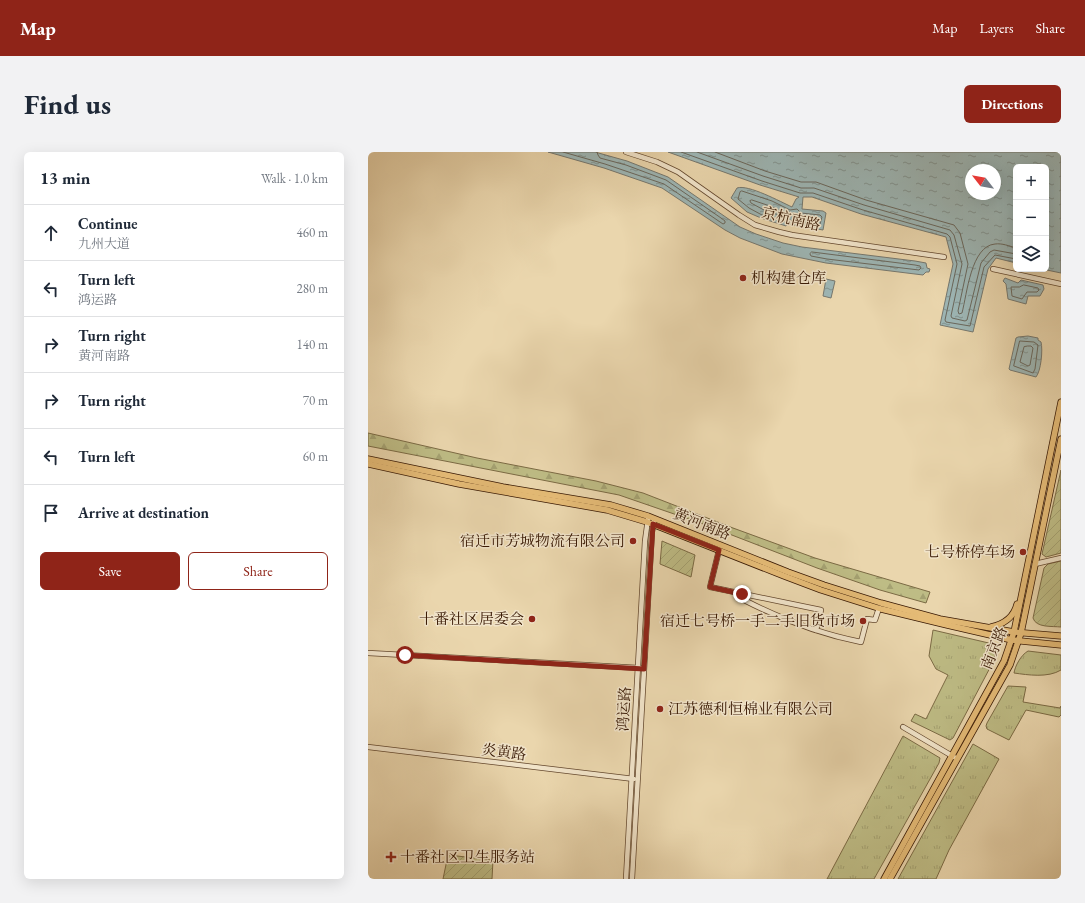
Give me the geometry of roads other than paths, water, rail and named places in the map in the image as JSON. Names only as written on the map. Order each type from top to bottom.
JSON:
[{"type":"main road","name":"南京路","points":[[890,879],[955,757],[1004,661],[1012,640],[1061,402]]},
{"type":"main road","name":"南京路","points":[[884,879],[1010,665],[1021,633],[1061,439]]},
{"type":"main road","name":"黄河南路","points":[[368,459],[496,485],[611,505],[788,572],[881,603],[990,628],[1021,633],[1061,636]]},
{"type":"main road","name":"黄河南路","points":[[368,464],[459,484],[607,510],[651,520],[719,550],[814,588],[879,608],[1012,640],[1061,645]]},
{"type":"main road","points":[[990,628],[1006,622],[1014,612],[1027,560],[1030,555]]},
{"type":"street","name":"京杭南路","points":[[626,152],[670,168],[755,225],[792,235],[944,257]]},
{"type":"street","points":[[993,269],[1061,284]]},
{"type":"street","name":"鸿运路","points":[[626,879],[638,668],[651,520]]},
{"type":"street","name":"鸿运路","points":[[632,879],[651,520]]},
{"type":"street","points":[[719,550],[710,587],[820,610],[816,630]]},
{"type":"street","points":[[1035,564],[1061,558]]},
{"type":"street","points":[[742,594],[744,600],[766,611],[840,638],[861,642],[867,619],[876,620],[879,608]]},
{"type":"street","points":[[368,653],[644,669]]},
{"type":"street","points":[[903,727],[955,757]]},
{"type":"street","name":"炎黄路","points":[[368,747],[632,780],[638,779]]},
{"type":"water","points":[[548,152],[595,152],[627,161],[668,177],[740,227],[783,243],[802,247],[915,261],[926,263],[927,268],[930,269],[929,272],[926,272],[923,275],[826,263],[782,254],[740,238],[725,230],[662,188],[604,168]]},
{"type":"water","points":[[668,152],[1061,152],[1061,273],[1049,270],[1049,164],[1013,164],[1013,262],[996,258],[988,269],[973,332],[940,325],[953,264],[946,237],[861,214],[812,197],[803,197],[802,209],[823,211],[826,213],[823,230],[788,224],[786,226],[747,212],[731,198],[737,188],[742,187],[764,194],[792,207],[796,199],[799,197],[760,185]]},
{"type":"water","points":[[1005,278],[1018,283],[1021,280],[1043,285],[1044,289],[1040,296],[1028,296],[1026,304],[1008,299],[1006,284],[1003,281]]},
{"type":"water","points":[[826,279],[835,281],[831,298],[823,296]]},
{"type":"water","points":[[1028,336],[1038,338],[1041,342],[1041,360],[1036,377],[1009,369],[1016,338]]},
{"type":"place","name":"机构建仓库","points":[[743,278]]},
{"type":"place","name":"宿迁市芳城物流有限公司","points":[[633,541]]},
{"type":"place","name":"七号桥停车场","points":[[1023,552]]},
{"type":"place","name":"十番社区居委会","points":[[532,619]]},
{"type":"place","name":"宿迁七号桥一手二手旧货市场","points":[[863,621]]},
{"type":"place","name":"江苏德利恒棉业有限公司","points":[[660,709]]},
{"type":"place","name":"十番社区卫生服务站","points":[[391,857]]}]
